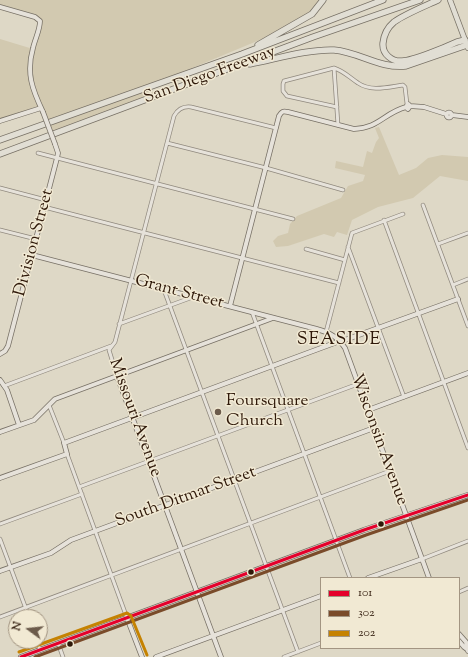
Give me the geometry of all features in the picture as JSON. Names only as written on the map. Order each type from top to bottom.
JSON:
[{"type":"highway","points":[[242,54],[312,14],[323,0]]},
{"type":"highway","name":"San Diego Freeway","points":[[0,140],[242,54],[383,0]]},
{"type":"highway","name":"San Diego Freeway","points":[[0,154],[313,37],[420,0]]},
{"type":"highway","points":[[437,0],[395,22],[387,29],[383,48],[386,54],[392,60],[402,62],[457,42],[467,44]]},
{"type":"highway","points":[[232,68],[306,53],[335,50],[389,66],[398,67],[406,66],[467,44]]},
{"type":"highway","points":[[0,136],[23,133]]},
{"type":"main road","points":[[450,0],[467,44]]},
{"type":"main road","points":[[21,657],[392,520],[468,495]]},
{"type":"street","name":"Division Street","points":[[0,6],[36,17],[40,21],[31,55],[29,70],[32,84],[58,153],[8,346],[5,351],[0,354]]},
{"type":"street","points":[[334,68],[338,125]]},
{"type":"street","points":[[337,107],[288,96],[283,91],[284,81],[334,68],[342,71],[359,84],[373,88],[403,85],[405,87],[408,105]]},
{"type":"street","points":[[230,306],[279,116],[284,111],[354,129],[371,127],[396,110],[408,105],[424,107],[446,114],[450,112],[452,115],[468,117]]},
{"type":"street","name":"Missouri Avenue","points":[[221,657],[117,376],[109,350],[113,345],[131,281],[174,116],[182,108],[191,106],[276,128]]},
{"type":"street","points":[[0,121],[42,110]]},
{"type":"street","points":[[167,143],[266,168],[343,190]]},
{"type":"street","points":[[38,153],[293,220]]},
{"type":"street","points":[[0,188],[46,200]]},
{"type":"street","points":[[423,205],[468,325]]},
{"type":"street","points":[[44,207],[339,283]]},
{"type":"street","points":[[340,341],[333,335],[326,332],[352,233],[403,214]]},
{"type":"street","points":[[384,220],[468,448]]},
{"type":"street","points":[[0,230],[36,239]]},
{"type":"street","points":[[438,244],[468,233]]},
{"type":"street","points":[[348,246],[404,396]]},
{"type":"street","points":[[306,249],[345,260]]},
{"type":"street","name":"Grant Street","points":[[32,255],[326,332]]},
{"type":"street","points":[[453,285],[468,279]]},
{"type":"street","points":[[164,290],[219,435],[234,480],[298,652]]},
{"type":"street","points":[[119,324],[193,297]]},
{"type":"street","points":[[64,444],[272,366],[458,299]]},
{"type":"street","points":[[252,312],[350,577]]},
{"type":"street","points":[[0,432],[34,420],[55,399],[273,318]]},
{"type":"street","name":"Wisconsin Avenue","points":[[340,341],[345,348],[429,577]]},
{"type":"street","points":[[4,386],[113,345]]},
{"type":"street","points":[[368,410],[468,373]]},
{"type":"street","points":[[0,380],[4,386],[19,425]]},
{"type":"street","points":[[79,487],[358,384]]},
{"type":"street","points":[[49,405],[142,657]]},
{"type":"street","name":"South Ditmar Street","points":[[0,571],[51,552],[71,540],[374,428]]},
{"type":"street","points":[[0,478],[67,454]]},
{"type":"street","points":[[0,617],[390,470]]},
{"type":"street","points":[[0,524],[82,494]]},
{"type":"street","points":[[0,539],[25,607]]},
{"type":"street","points":[[371,577],[468,541]]},
{"type":"street","points":[[156,657],[320,596]]},
{"type":"street","points":[[460,635],[466,642],[468,650]]},
{"type":"street","points":[[460,642],[468,650]]},
{"type":"street","points":[[58,643],[63,657]]},
{"type":"street","points":[[284,657],[320,643]]},
{"type":"shaded area","points":[[0,0],[323,0],[310,15],[274,34],[149,86],[158,97],[52,135],[44,113],[39,109],[0,121],[0,39],[33,49],[39,20],[0,7]]},
{"type":"shaded area","points":[[379,127],[399,175],[416,168],[428,158],[442,155],[468,157],[468,181],[440,176],[413,198],[378,207],[352,220],[347,235],[337,232],[334,237],[324,234],[288,246],[276,247],[273,241],[278,236],[288,233],[290,224],[297,216],[341,198],[348,186],[363,181],[365,175],[335,168],[336,161],[363,167],[367,151],[372,153],[379,138],[375,128]]},
{"type":"transit line","name":"101","points":[[21,657],[364,530],[468,495]]},
{"type":"transit line","name":"302","points":[[35,657],[366,535],[468,500]]},
{"type":"transit line","name":"202","points":[[19,652],[127,613],[131,616],[147,655]]},
{"type":"place","name":"Foursquare Church","points":[[218,412]]},
{"type":"district","name":"SEASIDE","points":[[339,341]]}]
